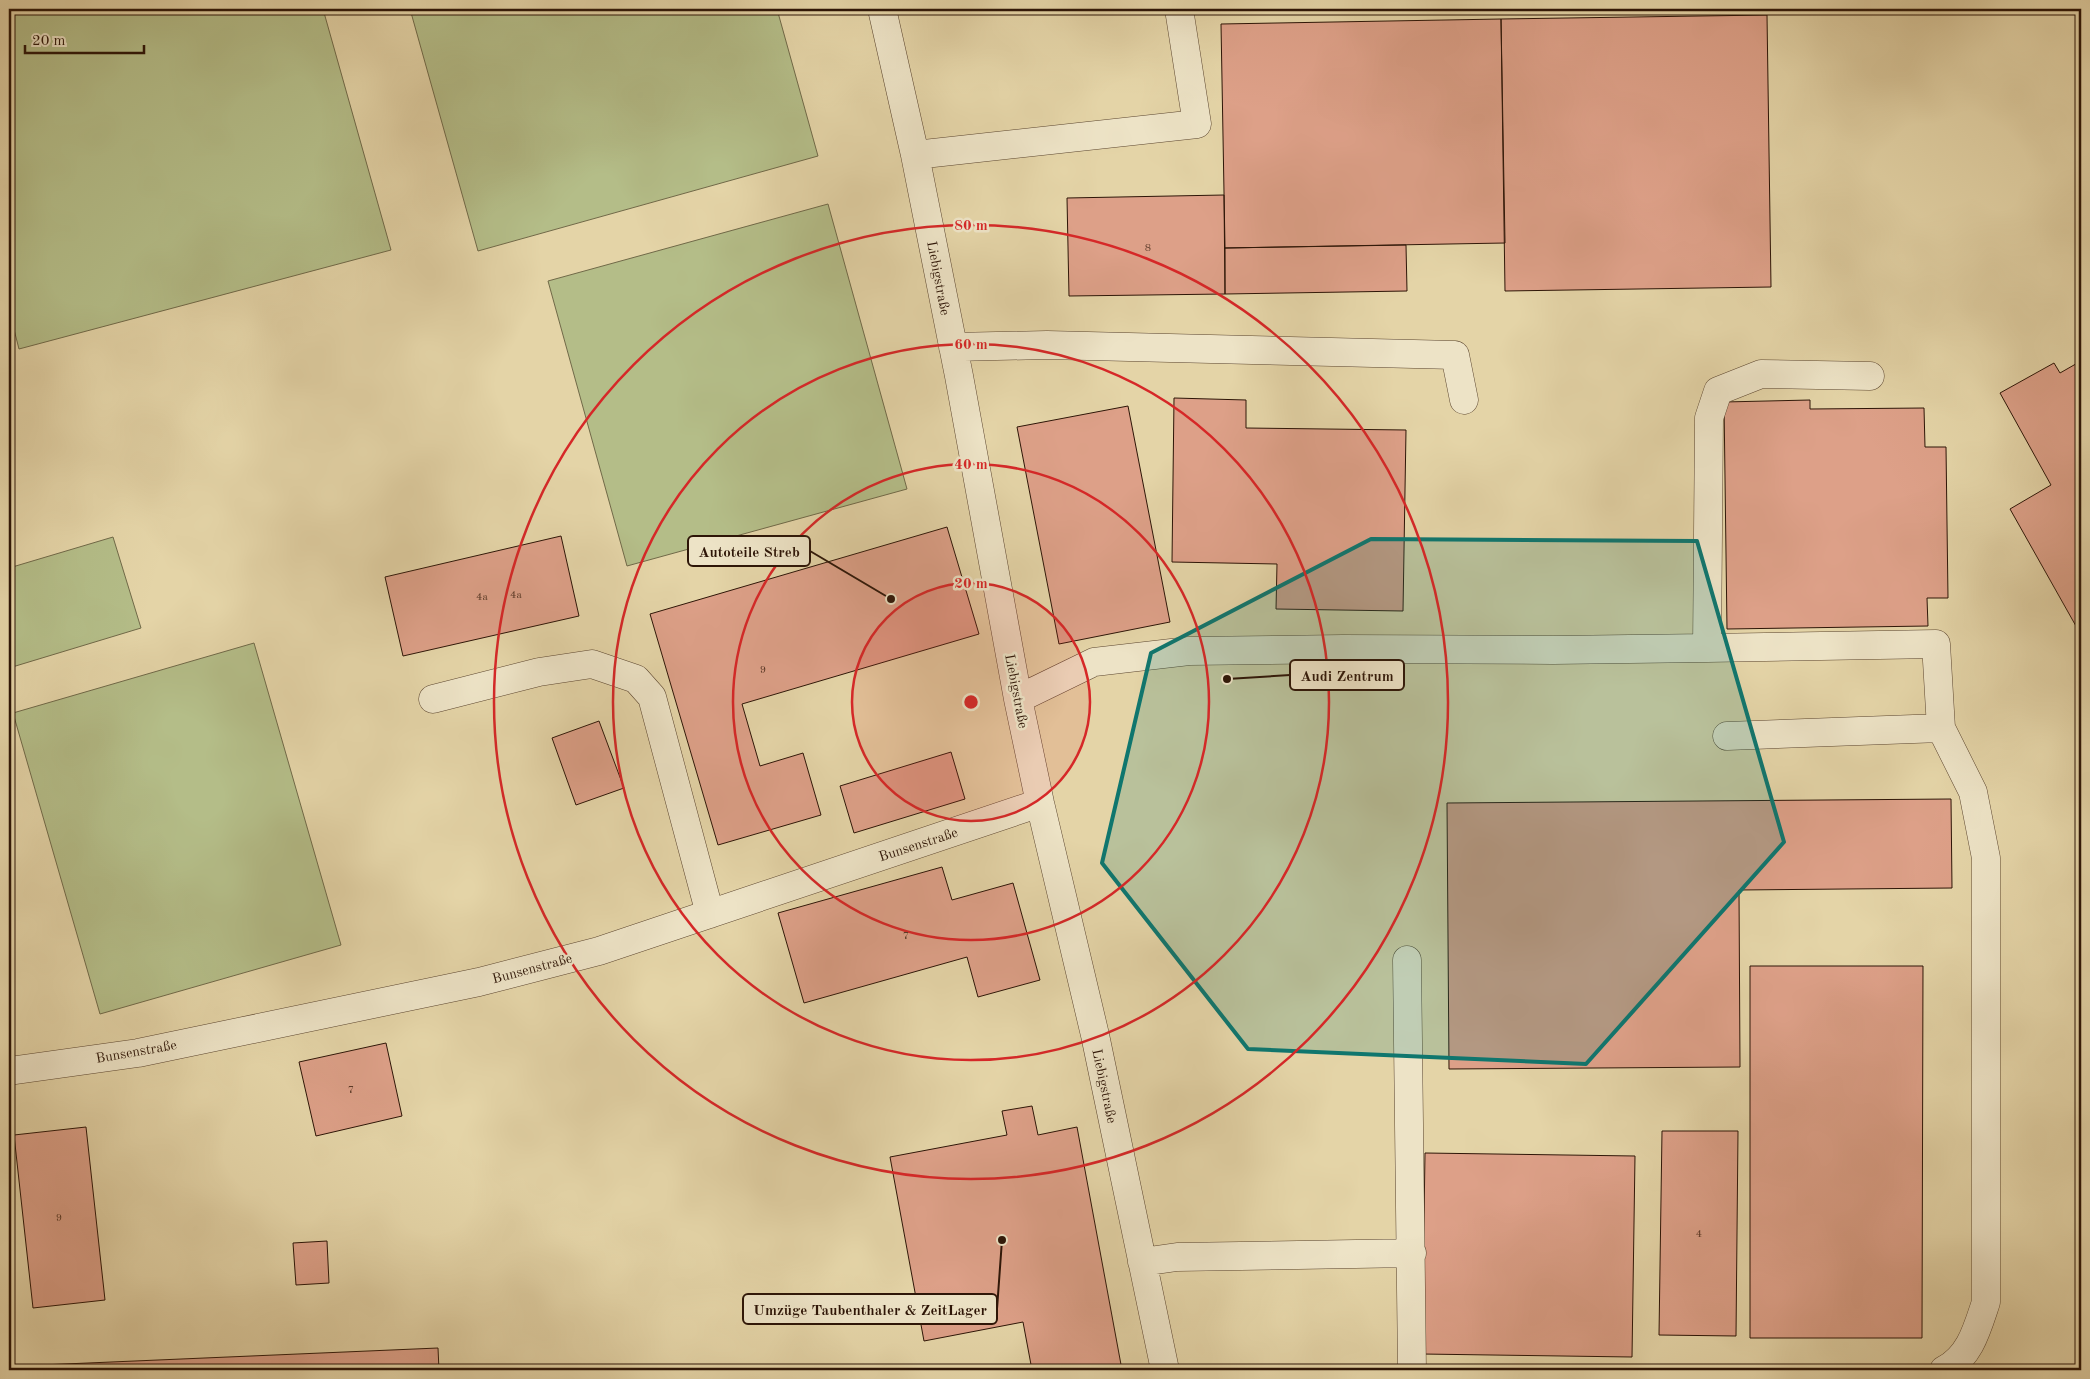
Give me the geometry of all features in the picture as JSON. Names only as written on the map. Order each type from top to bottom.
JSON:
[{"type":"street","name":"Liebigstraße","points":[[882,9],[915,155],[1018,699],[1040,803],[1095,1035],[1165,1370]]},
{"type":"street","points":[[915,155],[1197,124],[1179,9]]},
{"type":"street","points":[[953,348],[1047,345],[1455,355],[1464,400]]},
{"type":"street","points":[[1707,648],[1709,418],[1718,390],[1761,374],[1870,376]]},
{"type":"street","points":[[1018,699],[1094,662],[1189,651],[1343,649],[1552,650],[1936,644],[1941,728],[1973,792],[1986,858],[1986,1302],[1973,1341],[1955,1365],[1944,1370]]},
{"type":"street","points":[[433,699],[539,672],[592,664],[636,680],[652,697],[710,914]]},
{"type":"street","points":[[1727,736],[1941,728]]},
{"type":"street","name":"Bunsenstraße","points":[[9,1071],[138,1053],[480,982],[599,950],[1040,803]]},
{"type":"street","points":[[1407,960],[1412,1370]]},
{"type":"street","points":[[1142,1262],[1177,1257],[1412,1253]]},
{"type":"highlighted area","points":[[1371,539],[1697,541],[1784,842],[1586,1064],[1248,1049],[1102,863],[1151,653]]},
{"type":"green space","points":[[9,9],[323,9],[391,250],[19,349],[9,310]]},
{"type":"green space","points":[[410,9],[777,9],[818,156],[478,251]]},
{"type":"green space","points":[[828,204],[907,489],[627,566],[548,281]]},
{"type":"green space","points":[[113,537],[141,628],[9,668],[9,568]]},
{"type":"green space","points":[[254,643],[341,945],[100,1014],[13,713]]},
{"type":"building","points":[[1767,15],[1771,287],[1505,291],[1501,19]]},
{"type":"building","points":[[1501,19],[1505,243],[1225,248],[1221,24]]},
{"type":"building","points":[[1224,195],[1225,294],[1069,296],[1067,198]]},
{"type":"building","points":[[1406,245],[1407,291],[1225,294],[1225,248]]},
{"type":"building","points":[[2081,361],[2081,635],[2010,509],[2051,485],[2000,393],[2054,363],[2060,373]]},
{"type":"building","points":[[1174,398],[1246,400],[1246,428],[1406,430],[1403,611],[1276,609],[1277,564],[1172,562]]},
{"type":"building","points":[[1810,400],[1810,409],[1924,408],[1925,447],[1946,447],[1948,598],[1927,598],[1928,626],[1727,629],[1724,402]]},
{"type":"building","points":[[1128,406],[1170,622],[1059,644],[1017,427]]},
{"type":"building","points":[[947,527],[979,634],[742,704],[760,766],[803,753],[821,815],[718,845],[650,614]]},
{"type":"building","points":[[561,536],[579,616],[403,656],[385,577]]},
{"type":"building","points":[[599,721],[624,788],[576,805],[552,738]]},
{"type":"building","points":[[951,752],[965,799],[854,833],[840,786]]},
{"type":"building","points":[[1951,799],[1952,888],[1739,890],[1740,1067],[1449,1069],[1447,803]]},
{"type":"building","points":[[942,867],[952,900],[1013,883],[1040,980],[978,997],[967,957],[804,1003],[778,913]]},
{"type":"building","points":[[1750,966],[1923,966],[1922,1338],[1750,1338]]},
{"type":"building","points":[[386,1043],[402,1116],[316,1136],[299,1062]]},
{"type":"building","points":[[1032,1106],[1038,1135],[1077,1127],[1122,1370],[1032,1370],[1023,1322],[924,1341],[890,1157],[1007,1135],[1002,1111]]},
{"type":"building","points":[[86,1127],[105,1300],[33,1308],[14,1135]]},
{"type":"building","points":[[1662,1131],[1738,1131],[1736,1336],[1659,1335]]},
{"type":"building","points":[[1425,1153],[1635,1156],[1632,1357],[1422,1354]]},
{"type":"building","points":[[327,1241],[329,1283],[296,1285],[293,1243]]},
{"type":"building","points":[[438,1348],[439,1370],[18,1370],[18,1366]]},
{"type":"place","name":"Autoteile Streb","points":[[891,599]]},
{"type":"place","name":"Audi Zentrum","points":[[1227,679]]},
{"type":"place","name":"Umzüge Taubenthaler & ZeitLager","points":[[1002,1240]]}]
